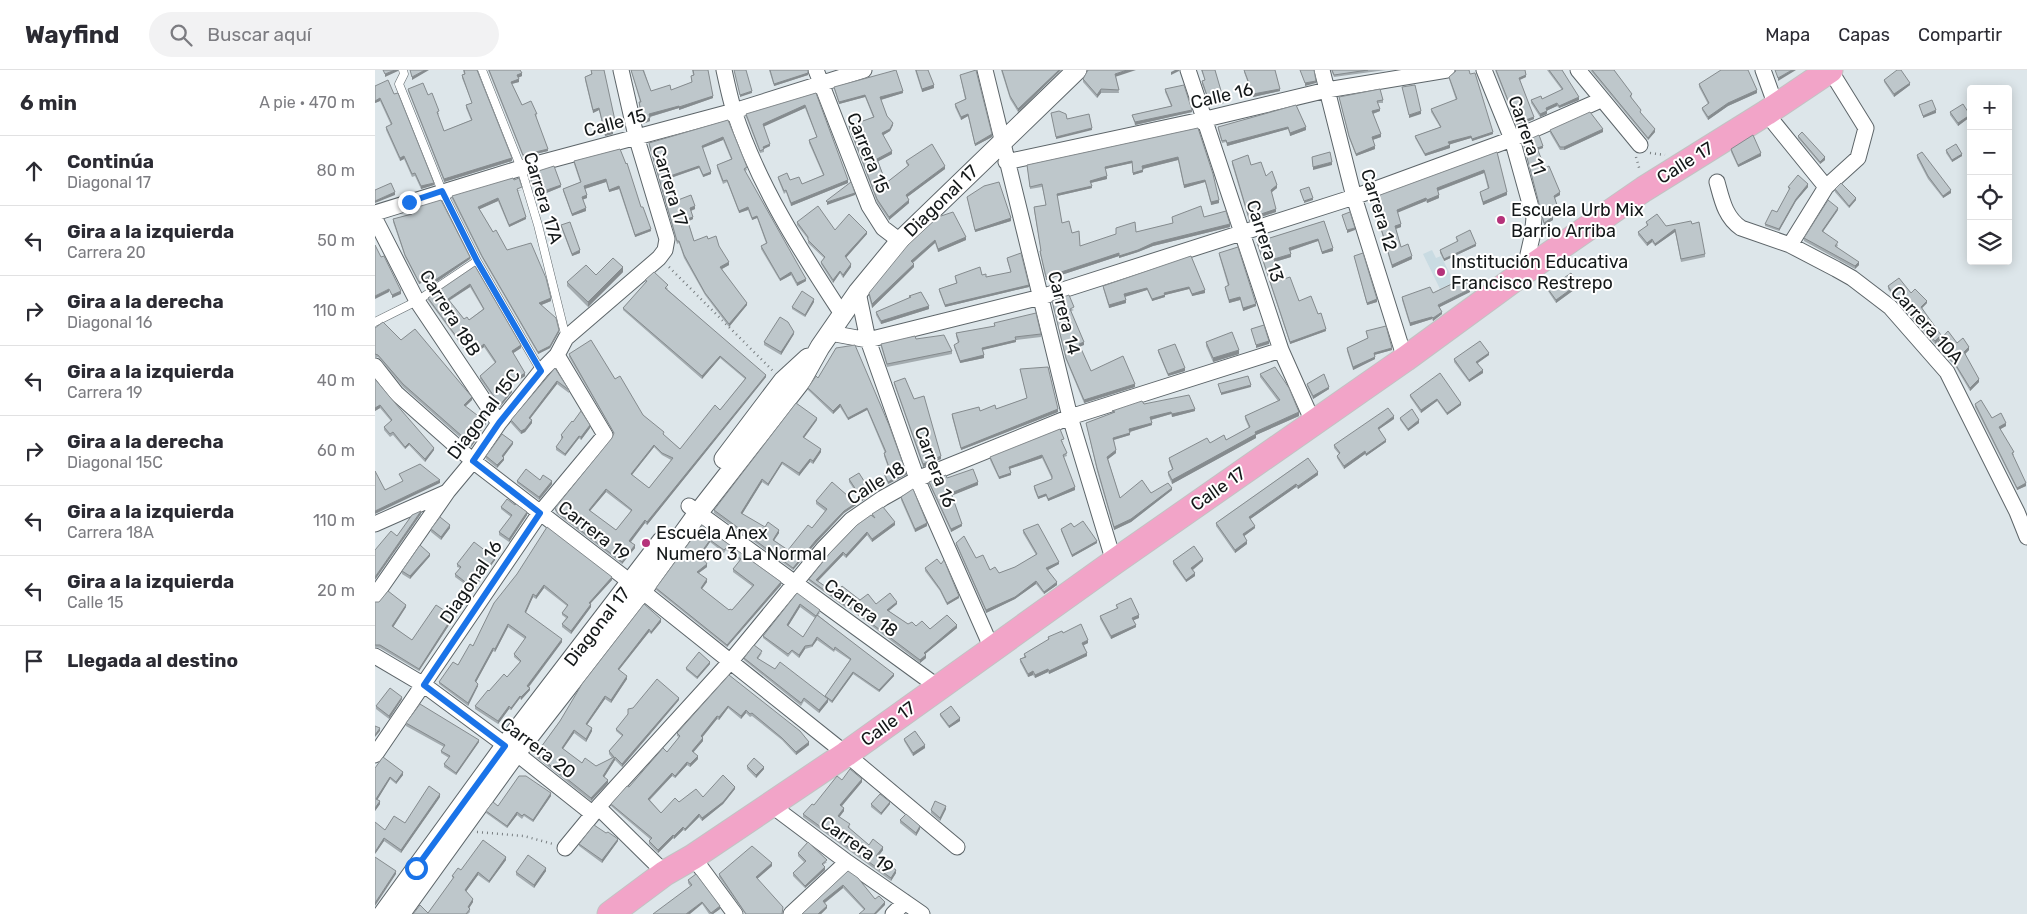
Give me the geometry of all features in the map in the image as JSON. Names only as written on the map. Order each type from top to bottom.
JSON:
[{"type":"highway","name":"Calle 17","points":[[610,914],[665,873],[693,857],[771,805],[846,754],[937,688],[993,651],[1113,562],[1405,359],[1524,272],[1644,189],[1830,70]]},
{"type":"street","name":"Carrera 17","points":[[621,70],[636,136],[667,239],[665,250],[659,258]]},
{"type":"street","points":[[724,70],[734,111],[765,187],[797,246],[843,314]]},
{"type":"street","name":"Calle 15","points":[[375,213],[521,168],[734,111],[818,76],[864,70]]},
{"type":"street","name":"Carrera 14","points":[[985,70],[1070,417],[1113,562]]},
{"type":"street","name":"Diagonal 17","points":[[693,510],[801,381],[825,340],[858,292],[900,241],[1077,70]]},
{"type":"street","name":"Carrera 13","points":[[1188,70],[1206,119],[1281,350],[1313,422]]},
{"type":"street","name":"Carrera 12","points":[[1322,70],[1354,198],[1405,359]]},
{"type":"street","name":"Calle 16","points":[[1007,162],[1206,119],[1327,90],[1447,70]]},
{"type":"street","name":"Carrera 11","points":[[1484,70],[1512,139],[1534,218],[1524,272]]},
{"type":"street","points":[[1578,70],[1640,145]]},
{"type":"street","points":[[1763,70],[1771,109],[1826,187]]},
{"type":"street","points":[[1790,245],[1826,187],[1858,158],[1866,128],[1830,70]]},
{"type":"street","name":"Carrera 15","points":[[818,76],[869,206],[883,228],[900,241]]},
{"type":"street","points":[[825,340],[868,340],[1041,297],[1354,198],[1512,139],[1601,100]]},
{"type":"street","name":"Carrera 10A","points":[[1717,182],[1724,207],[1734,224],[1790,245],[1853,278],[1890,307],[1947,372],[2017,512],[2027,537]]},
{"type":"street","name":"Carrera 18B","points":[[375,220],[417,301],[499,423]]},
{"type":"street","name":"Diagonal 15C","points":[[375,596],[448,491],[473,461],[499,423],[541,371],[557,355],[566,338],[659,258]]},
{"type":"street","name":"Carrera 16","points":[[858,292],[868,340],[917,479],[993,651]]},
{"type":"street","name":"Diagonal 17","points":[[383,914],[637,587],[783,381],[825,340]]},
{"type":"street","name":"Calle 18","points":[[565,848],[595,811],[730,662],[795,582],[851,520],[883,498],[917,479],[1070,417],[1281,350]]},
{"type":"street","name":"Diagonal 16","points":[[375,755],[540,513],[605,435],[557,355]]},
{"type":"street","name":"Carrera 19","points":[[375,366],[396,393],[473,461],[637,587],[846,754],[957,846]]},
{"type":"street","name":"Diagonal 15C","points":[[375,524],[448,491]]},
{"type":"street","name":"Carrera 18","points":[[693,510],[795,582],[937,688]]},
{"type":"street","name":"Carrera 20","points":[[375,656],[424,685],[595,811],[665,873]]},
{"type":"street","name":"Diagonal 17","points":[[400,914],[461,832],[511,749]]},
{"type":"street","name":"Carrera 19","points":[[771,805],[847,862],[922,914]]},
{"type":"street","points":[[693,857],[735,914]]},
{"type":"street","points":[[791,914],[847,862]]},
{"type":"street","points":[[893,914],[905,902]]},
{"type":"lane","points":[[403,70],[404,74],[399,84],[442,191],[477,261],[541,371]]},
{"type":"lane","name":"Carrera 17A","points":[[482,70],[521,168],[538,225],[566,338]]},
{"type":"lane","points":[[375,322],[417,301],[477,261]]},
{"type":"path","points":[[1640,145],[1636,157],[1644,189]]},
{"type":"path","points":[[659,258],[783,381]]},
{"type":"path","points":[[461,832],[487,832],[524,836],[565,848]]},
{"type":"shaded area","name":"Institución Educativa Francisco Restrepo","points":[[1432,250],[1436,258],[1441,256],[1454,282],[1440,289],[1423,254]]},
{"type":"building","points":[[383,70],[395,70],[385,74]]},
{"type":"building","points":[[410,70],[425,70],[412,77]]},
{"type":"building","points":[[464,70],[477,70],[512,158],[444,179],[408,89],[423,83],[428,95],[432,93],[444,131],[472,120],[466,105],[472,103],[462,75],[465,74]]},
{"type":"building","points":[[489,70],[520,70],[522,73],[517,75],[519,79],[511,82],[522,105],[531,101],[548,149],[523,155]]},
{"type":"building","points":[[591,70],[604,70],[616,125],[612,127],[613,131],[605,133],[599,108],[593,110],[585,77],[592,74]]},
{"type":"building","points":[[631,70],[643,70],[651,91],[670,85],[671,90],[692,82],[693,70],[708,70],[713,96],[649,114],[650,118],[643,121],[639,102],[641,102]]},
{"type":"building","points":[[734,70],[746,70],[752,91],[740,95]]},
{"type":"building","points":[[770,70],[808,70],[808,73],[774,84]]},
{"type":"building","points":[[896,70],[903,91],[880,97],[887,116],[893,123],[890,129],[882,133],[892,151],[877,159],[886,183],[909,165],[906,161],[932,144],[945,166],[906,195],[909,200],[889,217],[877,199],[849,126],[874,117],[865,95],[839,102],[834,87]]},
{"type":"building","points":[[916,70],[928,70],[934,85],[922,89]]},
{"type":"building","points":[[976,70],[992,134],[975,144],[968,114],[961,117],[955,104],[966,99],[960,75]]},
{"type":"building","points":[[1002,70],[1059,70],[1018,109],[1010,96]]},
{"type":"building","points":[[1088,70],[1127,70],[1115,74],[1119,90],[1101,89],[1097,95],[1083,79]]},
{"type":"building","points":[[1202,70],[1215,70],[1224,101],[1210,104],[1202,81],[1205,80]]},
{"type":"building","points":[[1244,70],[1275,70],[1280,89],[1253,94]]},
{"type":"building","points":[[1300,70],[1314,70],[1316,81],[1305,83]]},
{"type":"building","points":[[1332,70],[1368,70],[1334,75]]},
{"type":"building","points":[[1455,70],[1469,70],[1470,74],[1475,73],[1493,132],[1472,139],[1471,136],[1448,142],[1450,145],[1425,154],[1415,136],[1441,127],[1431,109],[1457,99],[1449,77]]},
{"type":"building","points":[[1496,70],[1525,70],[1526,75],[1519,78],[1534,117],[1517,123]]},
{"type":"building","points":[[1549,70],[1562,70],[1579,97],[1559,106],[1557,103],[1546,108],[1547,111],[1540,114],[1531,100],[1541,96],[1542,99],[1563,89]]},
{"type":"building","points":[[1592,70],[1614,70],[1632,94],[1630,96],[1641,110],[1640,112],[1655,129],[1648,138]]},
{"type":"building","points":[[1721,70],[1748,70],[1757,90],[1728,103],[1708,117],[1702,108],[1709,103],[1699,84]]},
{"type":"building","points":[[1775,70],[1792,70],[1778,78]]},
{"type":"building","points":[[1897,70],[1901,70],[1910,83],[1894,94],[1884,80]]},
{"type":"building","points":[[388,80],[394,94],[398,93],[434,183],[421,186],[415,173],[412,174],[404,156],[400,158],[386,127],[392,124],[380,98],[375,101],[375,86]]},
{"type":"building","points":[[1184,85],[1192,110],[1135,122],[1132,115],[1172,106],[1165,89]]},
{"type":"building","points":[[1415,85],[1421,111],[1409,115],[1402,87]]},
{"type":"building","points":[[1380,89],[1383,100],[1377,101],[1380,109],[1372,111],[1381,134],[1372,137],[1375,146],[1356,154],[1349,136],[1339,97]]},
{"type":"building","points":[[816,93],[848,180],[791,203],[778,177],[787,173],[790,180],[799,177],[802,184],[824,175],[809,140],[817,137],[805,105],[763,124],[770,144],[763,147],[764,149],[760,151],[746,114]]},
{"type":"building","points":[[1932,100],[1936,110],[1923,116],[1919,105]]},
{"type":"building","points":[[1963,104],[1967,110],[1967,117],[1958,123],[1950,112]]},
{"type":"building","points":[[1296,105],[1306,127],[1290,133],[1288,127],[1227,143],[1226,140],[1222,141],[1218,127]]},
{"type":"building","points":[[1059,111],[1066,114],[1067,119],[1089,114],[1092,128],[1056,137],[1051,113]]},
{"type":"building","points":[[1590,112],[1603,129],[1564,147],[1560,147],[1550,130]]},
{"type":"building","points":[[728,120],[747,167],[744,169],[806,279],[797,283],[791,272],[780,279],[761,246],[767,243],[757,216],[752,218],[748,207],[739,211],[727,180],[723,181],[717,165],[732,159],[723,137],[702,146],[711,172],[703,175],[699,166],[670,176],[678,200],[691,195],[695,206],[690,208],[693,217],[687,219],[694,241],[707,236],[708,239],[716,236],[719,246],[729,262],[720,267],[747,303],[729,324],[705,293],[684,255],[679,241],[677,241],[649,143]]},
{"type":"building","points":[[1198,128],[1213,174],[1219,200],[1211,202],[1205,180],[1184,185],[1178,157],[1142,166],[1143,170],[1133,173],[1132,161],[1105,167],[1107,176],[1090,181],[1092,186],[1057,194],[1062,223],[1069,221],[1072,233],[1079,231],[1080,246],[1116,234],[1116,228],[1135,222],[1136,232],[1173,223],[1172,217],[1201,206],[1204,217],[1226,211],[1230,224],[1153,243],[1138,250],[1119,256],[1119,253],[1046,277],[1040,251],[1034,207],[1046,205],[1042,184],[1030,187],[1027,165]]},
{"type":"building","points":[[1802,132],[1825,157],[1820,162],[1798,136]]},
{"type":"building","points":[[1539,135],[1543,146],[1537,148],[1545,168],[1549,166],[1560,192],[1554,196],[1558,208],[1551,212],[1553,217],[1544,223],[1523,142]]},
{"type":"building","points":[[1753,135],[1761,153],[1738,165],[1731,149]]},
{"type":"building","points":[[1956,144],[1962,154],[1952,160],[1946,150]]},
{"type":"building","points":[[620,149],[651,229],[635,235],[619,186],[609,190],[606,179],[584,186],[587,195],[582,197],[586,208],[572,214],[563,189],[581,182],[574,161]]},
{"type":"building","points":[[1330,152],[1332,162],[1313,167],[1312,157]]},
{"type":"building","points":[[1497,152],[1507,192],[1483,202],[1480,192],[1489,188],[1484,170],[1437,188],[1439,195],[1427,200],[1426,198],[1397,210],[1401,224],[1395,226],[1401,247],[1408,244],[1412,256],[1392,265],[1372,198]]},
{"type":"building","points":[[1922,152],[1951,190],[1943,196],[1928,176],[1917,155]]},
{"type":"building","points":[[1248,155],[1251,165],[1261,162],[1266,176],[1272,171],[1277,185],[1271,190],[1276,209],[1249,218],[1232,161]]},
{"type":"building","points":[[554,166],[561,185],[544,191],[541,184],[536,186],[535,182],[532,183],[529,174]]},
{"type":"building","points":[[1798,175],[1808,184],[1796,199],[1779,229],[1765,224],[1772,210],[1777,212],[1790,188],[1788,187]]},
{"type":"building","points":[[513,178],[514,180],[519,178],[522,187],[517,189],[526,217],[509,225],[498,198],[478,207],[493,232],[496,230],[507,250],[531,243],[546,278],[551,298],[539,303],[556,318],[559,330],[550,346],[538,352],[482,256],[452,196]]},
{"type":"building","points":[[851,182],[855,193],[826,201]]},
{"type":"building","points":[[999,182],[1011,218],[975,230],[967,197],[984,186]]},
{"type":"building","points":[[391,183],[395,192],[375,201],[375,190]]},
{"type":"building","points":[[1841,183],[1856,198],[1849,206],[1835,189]]},
{"type":"building","points":[[1309,187],[1313,198],[1304,201],[1300,190]]},
{"type":"building","points":[[441,200],[470,257],[435,280],[432,275],[419,282],[405,255],[393,219],[412,214],[411,209]]},
{"type":"building","points":[[1828,200],[1838,208],[1822,231],[1838,242],[1835,246],[1859,262],[1855,266],[1804,238]]},
{"type":"building","points":[[818,206],[835,230],[849,214],[867,232],[845,256],[851,264],[843,275],[840,271],[833,280],[821,262],[825,257],[808,240],[808,237],[797,222]]},
{"type":"building","points":[[953,212],[966,237],[938,249],[935,240],[911,261],[914,264],[872,304],[869,293],[908,245],[938,217]]},
{"type":"building","points":[[1350,212],[1355,228],[1347,230],[1342,215]]},
{"type":"building","points":[[1657,214],[1666,226],[1691,221],[1692,224],[1699,222],[1705,254],[1681,259],[1675,229],[1655,244],[1652,239],[1647,243],[1638,232],[1648,225],[1646,222]]},
{"type":"building","points":[[1324,221],[1333,248],[1322,252],[1318,239],[1289,248],[1291,254],[1274,259],[1281,280],[1290,277],[1299,301],[1311,296],[1318,314],[1321,313],[1326,329],[1290,342],[1257,242]]},
{"type":"building","points":[[570,222],[580,250],[572,254],[561,225]]},
{"type":"building","points":[[1470,230],[1476,244],[1444,259],[1440,250],[1458,241],[1456,237]]},
{"type":"building","points":[[375,245],[381,257],[384,256],[401,291],[392,295],[389,289],[375,296]]},
{"type":"building","points":[[1238,247],[1256,304],[1243,308],[1240,297],[1229,300],[1225,287],[1229,285],[1219,253]]},
{"type":"building","points":[[1021,253],[1029,285],[945,305],[939,289],[957,283],[955,276],[980,267],[982,275],[986,274],[986,277],[1011,272],[1007,258]]},
{"type":"building","points":[[1363,253],[1377,299],[1367,303],[1354,256]]},
{"type":"building","points":[[1191,256],[1205,290],[1192,294],[1189,287],[1164,293],[1165,295],[1152,299],[1147,288],[1124,294],[1126,300],[1109,305],[1103,286]]},
{"type":"building","points":[[613,258],[623,267],[588,302],[567,282],[586,265],[596,275]]},
{"type":"building","points":[[475,266],[521,345],[512,351],[525,373],[508,384],[512,390],[500,405],[480,376],[496,362],[484,344],[470,355],[428,298]],"holes":[[[470,284],[484,309],[469,320],[467,317],[464,319],[448,299]]]},
{"type":"building","points":[[654,272],[668,285],[665,288],[766,375],[647,522],[645,520],[629,541],[635,545],[622,562],[557,512],[555,508],[612,438],[614,433],[569,354],[591,340],[615,379],[620,376],[643,415],[664,432],[663,434],[680,449],[715,405],[720,410],[746,378],[720,356],[702,376],[623,308],[647,281],[645,280]],"holes":[[[654,445],[662,453],[673,458],[649,488],[631,474]],[[606,489],[632,510],[616,530],[589,510]]]},
{"type":"building","points":[[1571,273],[1578,284],[1556,300],[1548,289]]},
{"type":"building","points":[[1464,278],[1470,289],[1438,305],[1442,312],[1433,318],[1410,323],[1402,297],[1430,287],[1433,293]]},
{"type":"building","points":[[1899,278],[1911,293],[1915,289],[1927,301],[1921,307],[1941,335],[1935,341],[1895,297],[1888,286]]},
{"type":"building","points":[[802,291],[814,299],[805,315],[792,307]]},
{"type":"building","points":[[921,292],[929,306],[881,321],[876,312]]},
{"type":"building","points":[[1069,295],[1074,307],[1070,309],[1084,342],[1079,344],[1091,371],[1123,356],[1135,384],[1084,400],[1066,358],[1052,301]]},
{"type":"building","points":[[1036,313],[1041,334],[1015,337],[1016,340],[982,348],[984,355],[960,361],[954,345],[959,342],[956,333],[995,326],[994,323]]},
{"type":"building","points":[[780,317],[788,322],[794,332],[781,352],[764,342]]},
{"type":"building","points":[[383,322],[401,340],[415,329],[472,397],[464,405],[486,422],[471,444],[403,384],[378,355],[375,354],[375,328]]},
{"type":"building","points":[[1264,325],[1269,341],[1256,345],[1251,329]]},
{"type":"building","points":[[1386,326],[1392,348],[1374,353],[1375,357],[1353,367],[1347,348],[1368,338],[1366,331]]},
{"type":"building","points":[[1948,331],[1957,343],[1963,338],[1969,347],[1964,352],[1979,379],[1970,388],[1954,362],[1938,342]]},
{"type":"building","points":[[1232,332],[1239,350],[1213,358],[1206,342]]},
{"type":"building","points":[[944,335],[952,351],[887,364],[881,344],[915,336],[916,339]]},
{"type":"building","points":[[1480,341],[1489,353],[1476,362],[1483,370],[1469,380],[1454,359]]},
{"type":"building","points":[[1175,344],[1185,368],[1168,374],[1158,350]]},
{"type":"building","points":[[855,345],[889,425],[906,472],[888,482],[884,473],[890,470],[884,453],[886,452],[867,408],[848,418],[840,404],[833,411],[808,388],[816,376],[818,378],[836,348]]},
{"type":"building","points":[[1048,367],[1058,409],[961,448],[952,414],[979,407],[980,411],[995,405],[996,409],[1027,398],[1020,369]]},
{"type":"building","points":[[1275,367],[1289,388],[1299,412],[1255,432],[1256,434],[1172,480],[1168,472],[1173,469],[1169,458],[1207,438],[1210,443],[1224,435],[1226,440],[1250,427],[1245,416],[1280,400],[1260,374]]},
{"type":"building","points":[[555,368],[569,390],[557,381],[529,418],[532,420],[521,431],[511,420]]},
{"type":"building","points":[[1440,373],[1461,403],[1447,413],[1437,399],[1421,410],[1410,395]]},
{"type":"building","points":[[1324,374],[1329,387],[1313,396],[1307,384]]},
{"type":"building","points":[[1248,376],[1251,385],[1221,393],[1218,384]]},
{"type":"building","points":[[905,378],[914,399],[924,396],[941,456],[923,464],[894,382]]},
{"type":"building","points":[[375,379],[434,448],[425,459],[409,443],[405,447],[393,432],[390,434],[384,427],[392,420],[380,405],[375,408]]},
{"type":"building","points":[[1189,395],[1195,409],[1150,417],[1152,423],[1129,429],[1130,433],[1113,438],[1116,450],[1107,457],[1120,498],[1142,480],[1151,493],[1168,483],[1172,488],[1131,519],[1114,527],[1086,423],[1115,412],[1112,411],[1142,401],[1144,404]]},
{"type":"building","points":[[1981,400],[1992,418],[2001,413],[2006,423],[1999,427],[2014,452],[2012,453],[2026,483],[2017,488],[1975,404]]},
{"type":"building","points":[[796,403],[817,418],[803,437],[821,449],[813,461],[810,459],[799,473],[782,462],[768,484],[762,479],[741,513],[765,527],[768,522],[779,530],[773,540],[788,550],[808,525],[812,528],[827,509],[816,501],[832,482],[856,503],[844,511],[816,540],[793,568],[714,510]]},
{"type":"building","points":[[1388,408],[1394,416],[1378,428],[1386,440],[1366,454],[1365,451],[1344,466],[1337,456],[1340,453],[1334,445]]},
{"type":"building","points":[[1412,409],[1419,420],[1408,429],[1400,418]]},
{"type":"building","points":[[581,411],[590,425],[565,454],[556,447],[563,437],[561,435]]},
{"type":"building","points":[[1060,429],[1064,439],[1061,440],[1067,453],[1063,455],[1075,487],[1048,499],[1046,494],[1038,497],[1034,486],[1052,479],[1042,455],[1009,467],[1011,473],[999,477],[990,457]]},
{"type":"building","points":[[502,434],[513,442],[502,456],[504,458],[497,465],[486,456]]},
{"type":"building","points":[[1308,458],[1318,472],[1298,486],[1296,484],[1249,517],[1255,526],[1243,534],[1247,541],[1235,550],[1216,523]]},
{"type":"building","points":[[420,464],[440,480],[375,511],[375,471],[385,490],[403,481],[399,474]]},
{"type":"building","points":[[526,469],[540,480],[543,475],[552,481],[539,497],[517,481]]},
{"type":"building","points":[[973,469],[978,482],[951,493],[962,524],[951,529],[929,482],[946,475],[947,478]]},
{"type":"building","points":[[859,473],[871,492],[862,499],[849,479]]},
{"type":"building","points":[[913,489],[927,523],[915,529],[901,497]]},
{"type":"building","points":[[507,499],[527,512],[509,539],[499,532],[512,515],[501,507]]},
{"type":"building","points":[[883,507],[895,522],[872,539],[867,532],[846,555],[843,552],[816,580],[836,594],[842,586],[860,600],[868,594],[876,604],[890,593],[897,602],[887,610],[908,624],[912,622],[916,626],[922,621],[930,629],[947,615],[957,625],[924,653],[926,655],[920,660],[809,579],[830,553],[857,525],[871,515],[875,518],[872,514]]},
{"type":"building","points":[[421,511],[375,577],[375,550],[391,531],[397,536],[412,515]]},
{"type":"building","points":[[440,517],[450,525],[441,537],[431,529]]},
{"type":"building","points":[[1083,521],[1097,541],[1072,555],[1061,529],[1071,523],[1074,527]]},
{"type":"building","points":[[1038,524],[1059,562],[1046,568],[1057,582],[1044,592],[1036,581],[1015,597],[986,610],[956,543],[964,536],[976,558],[983,555],[990,570],[995,567],[999,573],[1015,567],[1037,554],[1023,530]]},
{"type":"building","points":[[702,525],[781,582],[727,645],[656,588]],"holes":[[[710,540],[724,550],[726,548],[741,559],[733,569],[754,585],[732,610],[729,610],[701,588],[707,579],[697,572],[707,564],[700,554]]]},
{"type":"building","points":[[547,527],[612,577],[589,603],[591,604],[571,631],[562,624],[568,617],[562,613],[568,605],[544,585],[536,596],[533,594],[525,612],[562,639],[527,686],[530,688],[520,696],[511,708],[509,706],[498,721],[475,706],[504,674],[507,677],[521,661],[514,654],[526,637],[508,624],[475,681],[478,684],[468,703],[439,682],[453,662],[458,665],[470,644],[473,646],[494,603],[517,574]]},
{"type":"building","points":[[474,542],[495,558],[473,588],[455,574],[461,567],[457,564]]},
{"type":"building","points":[[420,545],[430,554],[410,576],[402,571]]},
{"type":"building","points":[[1194,546],[1203,559],[1191,568],[1195,573],[1186,580],[1173,561]]},
{"type":"building","points":[[937,559],[941,564],[944,560],[959,596],[947,603],[940,589],[925,568]]},
{"type":"building","points":[[388,591],[406,605],[392,626],[412,640],[436,605],[453,616],[419,669],[380,645],[375,645],[375,602],[379,602]]},
{"type":"building","points":[[797,593],[820,610],[816,616],[800,604],[787,625],[803,637],[817,615],[894,674],[879,690],[853,672],[832,701],[825,696],[851,659],[835,647],[834,650],[817,637],[812,645],[805,646],[799,655],[792,650],[788,654],[763,636]]},
{"type":"building","points":[[1131,598],[1139,615],[1132,618],[1136,625],[1111,636],[1100,616],[1118,608],[1116,605]]},
{"type":"building","points":[[644,604],[661,619],[651,632],[649,629],[618,669],[627,676],[611,700],[605,696],[586,724],[592,728],[586,739],[574,730],[562,748],[582,763],[585,758],[596,766],[614,757],[609,751],[623,735],[616,729],[628,714],[628,709],[633,708],[657,679],[679,698],[622,764],[615,757],[603,776],[608,780],[591,798],[536,754],[560,721],[582,684]]},
{"type":"building","points":[[1081,624],[1088,640],[1082,643],[1087,653],[1049,671],[1048,669],[1035,675],[1033,671],[1028,674],[1020,659],[1026,657],[1024,654],[1049,639],[1048,637],[1062,631],[1063,633]]},
{"type":"building","points":[[754,645],[762,651],[757,658],[775,669],[780,662],[828,699],[819,710],[804,698],[801,703],[744,658]]},
{"type":"building","points":[[699,652],[710,662],[697,677],[686,668]]},
{"type":"building","points":[[729,675],[800,731],[809,742],[796,752],[752,713],[750,714],[746,710],[741,716],[728,706],[701,736],[703,738],[692,751],[698,756],[690,764],[687,762],[675,776],[672,773],[648,799],[661,813],[675,798],[679,802],[696,789],[703,797],[723,775],[735,787],[723,802],[702,818],[699,814],[685,829],[683,827],[658,850],[649,841],[652,838],[611,804],[627,786],[629,787],[663,748],[667,752],[680,736],[677,733]]},
{"type":"building","points":[[390,688],[402,697],[389,716],[376,706]]},
{"type":"building","points":[[420,704],[479,740],[456,773],[444,764],[450,756],[441,751],[445,745],[406,723]]},
{"type":"building","points":[[951,706],[960,718],[949,726],[940,714]]},
{"type":"building","points":[[375,726],[380,728],[375,735]]},
{"type":"building","points":[[915,731],[925,745],[913,753],[904,739]]},
{"type":"building","points":[[383,757],[403,772],[396,782],[390,777],[376,799],[380,801],[375,808],[375,768]]},
{"type":"building","points":[[754,758],[764,767],[756,775],[747,766]]},
{"type":"building","points":[[850,769],[862,779],[840,805],[844,808],[838,816],[850,824],[848,827],[869,845],[873,839],[883,847],[876,856],[896,870],[891,878],[803,814],[812,804],[814,805],[837,776],[842,780]]},
{"type":"building","points":[[519,776],[526,776],[551,793],[533,820],[517,812],[507,826],[486,811],[493,802],[498,806]]},
{"type":"building","points":[[429,786],[440,794],[401,850],[384,838],[375,852],[375,822],[385,830],[394,816],[405,823]]},
{"type":"building","points":[[880,794],[890,802],[881,813],[871,804]]},
{"type":"building","points":[[935,801],[946,806],[940,818],[931,810]]},
{"type":"building","points":[[906,814],[920,826],[916,833],[900,820]]},
{"type":"building","points":[[594,825],[618,839],[602,860],[579,844]]},
{"type":"building","points":[[483,840],[506,857],[489,881],[478,872],[465,890],[473,899],[468,907],[470,909],[466,914],[413,914],[420,905],[428,913],[454,877],[452,876],[458,868],[461,870]]},
{"type":"building","points":[[808,842],[827,860],[822,864],[825,867],[805,886],[793,873],[806,861],[798,853]]},
{"type":"building","points":[[752,846],[772,863],[756,877],[783,907],[782,914],[746,914],[719,874]]},
{"type":"building","points":[[528,855],[546,868],[534,885],[516,872]]},
{"type":"building","points":[[375,857],[396,871],[375,903]]},
{"type":"building","points":[[848,871],[858,878],[875,899],[879,896],[885,902],[874,914],[859,914],[865,909],[843,885],[823,901],[827,906],[818,914],[802,914]]},
{"type":"building","points":[[696,874],[720,906],[711,913],[702,902],[686,914],[653,914],[692,885],[688,880]]},
{"type":"place","name":"Escuela Urb Mix Barrio Arriba","points":[[1501,220]]},
{"type":"place","name":"Institución Educativa Francisco Restrepo","points":[[1441,272]]},
{"type":"place","name":"Escuela Anex Numero 3 La Normal","points":[[646,543]]},
{"type":"route","points":[[409,202],[442,191],[477,261],[541,371],[499,423],[473,461],[540,513],[424,685],[505,746],[416,868]]}]
